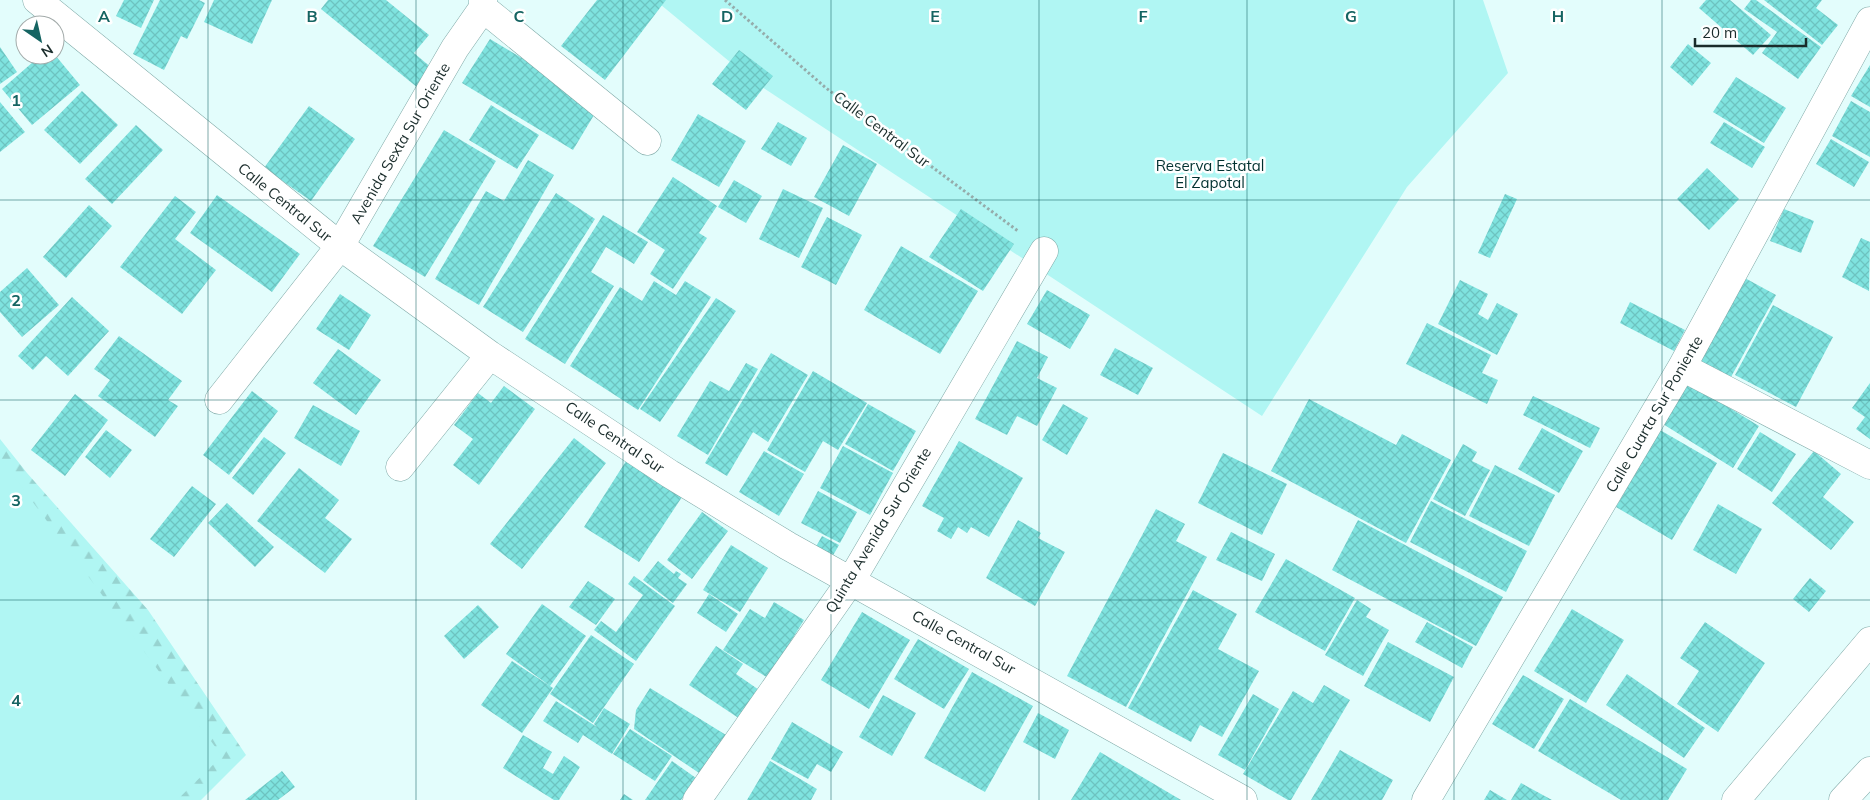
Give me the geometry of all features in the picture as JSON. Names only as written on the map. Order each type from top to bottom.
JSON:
[{"type":"street","name":"Calle Central Sur","points":[[37,0],[340,246],[490,355],[670,474],[788,546],[852,579],[1243,800]]},
{"type":"street","name":"Avenida Sexta Sur Oriente","points":[[218,400],[340,246],[455,48],[483,4]]},
{"type":"street","points":[[483,4],[647,141]]},
{"type":"street","name":"Calle Cuarta Sur Poniente","points":[[1426,800],[1682,367],[1870,21]]},
{"type":"street","name":"Quinta Avenida Sur Oriente","points":[[697,800],[852,579],[1044,251]]},
{"type":"street","points":[[400,467],[490,355]]},
{"type":"street","points":[[1682,367],[1870,465]]},
{"type":"street","points":[[1736,800],[1870,641]]},
{"type":"street","points":[[1843,800],[1870,771]]},
{"type":"path","name":"Calle Central Sur","points":[[725,0],[826,88],[1044,251]]},
{"type":"green space","name":"Reserva Estatal El Zapotal","points":[[655,0],[1483,0],[1508,73],[1407,187],[1262,416],[753,81]]},
{"type":"green space","points":[[0,439],[27,473],[148,610],[246,755],[201,800],[0,800]]},
{"type":"green space","points":[[0,458],[222,756],[177,800],[0,800]]},
{"type":"building","points":[[124,0],[154,0],[141,28],[116,16]]},
{"type":"building","points":[[160,0],[199,0],[205,3],[187,39],[181,36],[164,70],[133,54]]},
{"type":"building","points":[[214,0],[272,0],[252,44],[204,22]]},
{"type":"building","points":[[328,0],[386,0],[429,35],[414,53],[433,69],[418,88],[321,9]]},
{"type":"building","points":[[597,0],[666,0],[605,80],[561,46]]},
{"type":"building","points":[[1706,0],[1730,0],[1771,35],[1753,55],[1699,8]]},
{"type":"building","points":[[1751,0],[1756,0],[1821,47],[1798,79],[1762,53],[1777,32],[1744,9]]},
{"type":"building","points":[[1764,0],[1822,0],[1816,8],[1838,25],[1822,45]]},
{"type":"building","points":[[490,39],[600,105],[573,150],[462,83]]},
{"type":"building","points":[[1688,44],[1711,63],[1692,86],[1670,67]]},
{"type":"building","points":[[0,47],[17,72],[0,84]]},
{"type":"building","points":[[739,50],[773,76],[746,110],[712,84]]},
{"type":"building","points":[[30,65],[63,65],[80,85],[32,125],[2,89]]},
{"type":"building","points":[[1870,65],[1870,107],[1851,96]]},
{"type":"building","points":[[1736,77],[1786,108],[1764,143],[1713,112]]},
{"type":"building","points":[[82,91],[118,125],[80,164],[44,130]]},
{"type":"building","points":[[1851,101],[1870,112],[1870,157],[1832,136]]},
{"type":"building","points":[[0,102],[25,132],[0,152]]},
{"type":"building","points":[[491,105],[539,135],[517,169],[469,140]]},
{"type":"building","points":[[309,106],[355,139],[311,201],[264,168]]},
{"type":"building","points":[[698,114],[746,141],[719,187],[671,160]]},
{"type":"building","points":[[778,122],[807,138],[791,166],[761,149]]},
{"type":"building","points":[[1724,122],[1765,147],[1752,168],[1710,143]]},
{"type":"building","points":[[136,125],[163,150],[112,204],[85,179]]},
{"type":"building","points":[[444,130],[496,161],[425,277],[373,246]]},
{"type":"building","points":[[1831,139],[1869,162],[1854,187],[1816,164]]},
{"type":"building","points":[[843,145],[877,164],[849,216],[814,197]]},
{"type":"building","points":[[528,160],[554,175],[479,305],[435,279],[486,191],[504,201]]},
{"type":"building","points":[[1707,168],[1739,199],[1709,230],[1677,199]]},
{"type":"building","points":[[673,177],[717,206],[699,233],[707,238],[673,289],[650,274],[665,250],[637,232]]},
{"type":"building","points":[[734,180],[762,196],[746,223],[718,207]]},
{"type":"building","points":[[783,189],[823,208],[799,258],[759,239]]},
{"type":"building","points":[[556,193],[595,219],[523,332],[483,307]]},
{"type":"building","points":[[1505,194],[1517,199],[1490,258],[1478,253]]},
{"type":"building","points":[[217,195],[300,254],[272,292],[190,233]]},
{"type":"building","points":[[175,196],[196,212],[175,239],[216,270],[182,314],[120,267]]},
{"type":"building","points":[[89,205],[112,226],[66,278],[43,257]]},
{"type":"building","points":[[961,209],[1014,244],[983,291],[929,257]]},
{"type":"building","points":[[1784,209],[1814,221],[1801,253],[1770,241]]},
{"type":"building","points":[[603,215],[648,242],[634,264],[606,247],[591,272],[614,286],[565,364],[525,339]]},
{"type":"building","points":[[827,217],[862,235],[836,285],[801,267]]},
{"type":"building","points":[[1861,238],[1870,242],[1869,291],[1842,277]]},
{"type":"building","points":[[901,246],[978,291],[940,354],[864,310]]},
{"type":"building","points":[[27,268],[59,305],[22,337],[0,312],[0,292]]},
{"type":"building","points":[[1743,277],[1776,295],[1731,377],[1698,360]]},
{"type":"building","points":[[1460,280],[1488,294],[1478,314],[1488,320],[1497,303],[1518,314],[1497,355],[1438,324]]},
{"type":"building","points":[[654,281],[676,295],[685,281],[711,297],[638,410],[570,366],[620,287],[642,301]]},
{"type":"building","points":[[1047,290],[1090,315],[1070,349],[1027,324]]},
{"type":"building","points":[[340,294],[371,315],[349,350],[316,329]]},
{"type":"building","points":[[72,297],[109,331],[68,376],[46,356],[33,370],[18,356]]},
{"type":"building","points":[[716,298],[736,311],[660,422],[640,409]]},
{"type":"building","points":[[1630,302],[1685,330],[1674,351],[1620,323]]},
{"type":"building","points":[[1773,305],[1833,337],[1796,407],[1735,375]]},
{"type":"building","points":[[1427,323],[1491,355],[1482,373],[1498,380],[1487,404],[1406,364]]},
{"type":"building","points":[[119,336],[182,381],[168,400],[178,406],[155,437],[98,396],[110,380],[94,369]]},
{"type":"building","points":[[1017,341],[1048,357],[1037,378],[1057,388],[1037,426],[1017,416],[1007,435],[975,419]]},
{"type":"building","points":[[1115,348],[1153,368],[1138,395],[1100,375]]},
{"type":"building","points":[[338,349],[381,380],[356,415],[313,383]]},
{"type":"building","points":[[771,353],[808,375],[768,442],[753,432],[727,476],[705,463]]},
{"type":"building","points":[[746,363],[758,369],[708,455],[677,436],[710,381],[729,391]]},
{"type":"building","points":[[813,371],[867,403],[838,450],[823,441],[805,472],[767,450]]},
{"type":"building","points":[[1689,383],[1759,426],[1733,468],[1663,424]]},
{"type":"building","points":[[1870,383],[1870,439],[1856,429],[1865,417],[1852,408]]},
{"type":"building","points":[[504,386],[535,409],[479,485],[453,465],[473,439],[454,425],[478,393],[491,403]]},
{"type":"building","points":[[252,391],[278,411],[229,475],[203,455]]},
{"type":"building","points":[[75,394],[108,420],[65,476],[31,450]]},
{"type":"building","points":[[1533,396],[1600,428],[1590,448],[1523,415]]},
{"type":"building","points":[[1309,399],[1396,445],[1402,434],[1451,460],[1406,543],[1271,471]]},
{"type":"building","points":[[868,404],[916,431],[893,471],[845,444]]},
{"type":"building","points":[[1063,404],[1088,418],[1067,455],[1042,440]]},
{"type":"building","points":[[313,405],[360,431],[341,466],[294,438]]},
{"type":"building","points":[[1542,428],[1583,451],[1559,493],[1518,469]]},
{"type":"building","points":[[106,430],[132,450],[110,478],[85,457]]},
{"type":"building","points":[[1660,430],[1717,463],[1672,540],[1616,507]]},
{"type":"building","points":[[1760,432],[1796,454],[1772,492],[1737,469]]},
{"type":"building","points":[[264,437],[286,453],[253,495],[232,478]]},
{"type":"building","points":[[574,438],[606,463],[522,569],[490,544]]},
{"type":"building","points":[[959,441],[1023,478],[989,537],[971,527],[967,533],[958,527],[951,539],[937,531],[944,518],[922,506]]},
{"type":"building","points":[[1463,444],[1477,452],[1472,461],[1490,470],[1465,516],[1433,499]]},
{"type":"building","points":[[843,446],[893,473],[870,515],[820,488]]},
{"type":"building","points":[[764,451],[804,474],[779,516],[739,492]]},
{"type":"building","points":[[1814,451],[1841,474],[1823,497],[1854,522],[1831,550],[1772,503]]},
{"type":"building","points":[[1223,453],[1287,484],[1262,535],[1198,503]]},
{"type":"building","points":[[628,458],[684,494],[639,562],[584,527]]},
{"type":"building","points":[[1495,465],[1555,495],[1529,546],[1469,516]]},
{"type":"building","points":[[299,468],[339,500],[325,518],[352,539],[325,573],[257,521]]},
{"type":"building","points":[[192,486],[216,504],[174,557],[150,539]]},
{"type":"building","points":[[818,491],[857,512],[840,543],[801,523]]},
{"type":"building","points":[[1431,501],[1527,551],[1506,592],[1410,542]]},
{"type":"building","points":[[227,503],[274,547],[255,567],[208,523]]},
{"type":"building","points":[[1718,504],[1762,529],[1736,574],[1693,550]]},
{"type":"building","points":[[1156,509],[1185,524],[1176,541],[1207,557],[1126,707],[1067,676]]},
{"type":"building","points":[[702,512],[728,531],[692,579],[667,560]]},
{"type":"building","points":[[1018,520],[1041,533],[1038,538],[1065,552],[1035,606],[986,578]]},
{"type":"building","points":[[1358,520],[1503,597],[1476,646],[1332,570]]},
{"type":"building","points":[[1231,532],[1275,554],[1262,581],[1216,560]]},
{"type":"building","points":[[822,536],[839,545],[831,559],[814,550]]},
{"type":"building","points":[[731,545],[768,568],[740,612],[703,590]]},
{"type":"building","points":[[1286,559],[1355,598],[1325,651],[1255,612]]},
{"type":"building","points":[[658,561],[674,574],[676,571],[681,574],[678,578],[687,584],[673,603],[643,580]]},
{"type":"building","points":[[634,576],[675,606],[636,661],[594,630],[601,621],[616,632],[643,595],[628,584]]},
{"type":"building","points":[[1810,578],[1826,591],[1809,612],[1793,599]]},
{"type":"building","points":[[588,581],[615,599],[596,625],[569,607]]},
{"type":"building","points":[[1193,590],[1237,614],[1218,649],[1259,671],[1222,737],[1200,725],[1191,742],[1128,708]]},
{"type":"building","points":[[709,594],[738,614],[726,632],[697,613]]},
{"type":"building","points":[[1357,600],[1371,609],[1366,617],[1389,630],[1363,676],[1325,655]]},
{"type":"building","points":[[774,602],[804,620],[768,678],[723,650],[750,609],[765,618]]},
{"type":"building","points":[[542,604],[586,636],[550,686],[506,654]]},
{"type":"building","points":[[478,605],[499,627],[464,659],[444,636]]},
{"type":"building","points":[[1572,609],[1624,640],[1586,703],[1534,671]]},
{"type":"building","points":[[862,612],[910,640],[869,709],[821,680]]},
{"type":"building","points":[[1427,622],[1473,647],[1462,668],[1415,642]]},
{"type":"building","points":[[1705,622],[1765,663],[1718,732],[1677,704],[1699,671],[1680,658]]},
{"type":"building","points":[[591,635],[634,664],[593,723],[550,694]]},
{"type":"building","points":[[918,639],[969,669],[944,709],[894,679]]},
{"type":"building","points":[[1388,642],[1454,677],[1430,722],[1364,686]]},
{"type":"building","points":[[716,646],[743,664],[736,674],[762,692],[743,721],[689,685]]},
{"type":"building","points":[[512,661],[553,688],[522,733],[481,705]]},
{"type":"building","points":[[972,672],[1033,706],[985,792],[924,758]]},
{"type":"building","points":[[1627,674],[1705,728],[1684,758],[1606,705]]},
{"type":"building","points":[[1523,675],[1564,699],[1534,749],[1492,724]]},
{"type":"building","points":[[1324,685],[1350,700],[1291,800],[1288,800],[1243,774],[1293,691],[1313,703]]},
{"type":"building","points":[[650,688],[726,735],[702,775],[634,729],[636,710]]},
{"type":"building","points":[[1253,694],[1279,709],[1245,770],[1218,755]]},
{"type":"building","points":[[883,695],[916,713],[892,756],[859,737]]},
{"type":"building","points":[[1570,699],[1687,769],[1668,800],[1621,800],[1538,751]]},
{"type":"building","points":[[556,701],[597,727],[594,724],[604,708],[630,724],[612,754],[583,735],[578,743],[543,721]]},
{"type":"building","points":[[1038,713],[1069,730],[1055,759],[1023,742]]},
{"type":"building","points":[[792,722],[843,752],[831,772],[817,764],[808,779],[771,759]]},
{"type":"building","points":[[630,729],[672,756],[655,781],[613,754]]},
{"type":"building","points":[[523,735],[552,752],[543,768],[553,774],[564,756],[580,767],[559,800],[554,800],[503,768]]},
{"type":"building","points":[[1340,750],[1393,780],[1382,800],[1311,800]]},
{"type":"building","points":[[1100,752],[1181,800],[1071,800]]},
{"type":"building","points":[[672,761],[696,778],[681,800],[645,800]]},
{"type":"building","points":[[770,761],[817,789],[811,800],[747,800]]},
{"type":"building","points":[[282,771],[295,787],[278,800],[245,800]]},
{"type":"building","points":[[1521,783],[1552,800],[1511,800]]},
{"type":"building","points":[[1490,790],[1507,800],[1484,800]]},
{"type":"building","points":[[624,794],[633,800],[620,800]]}]
